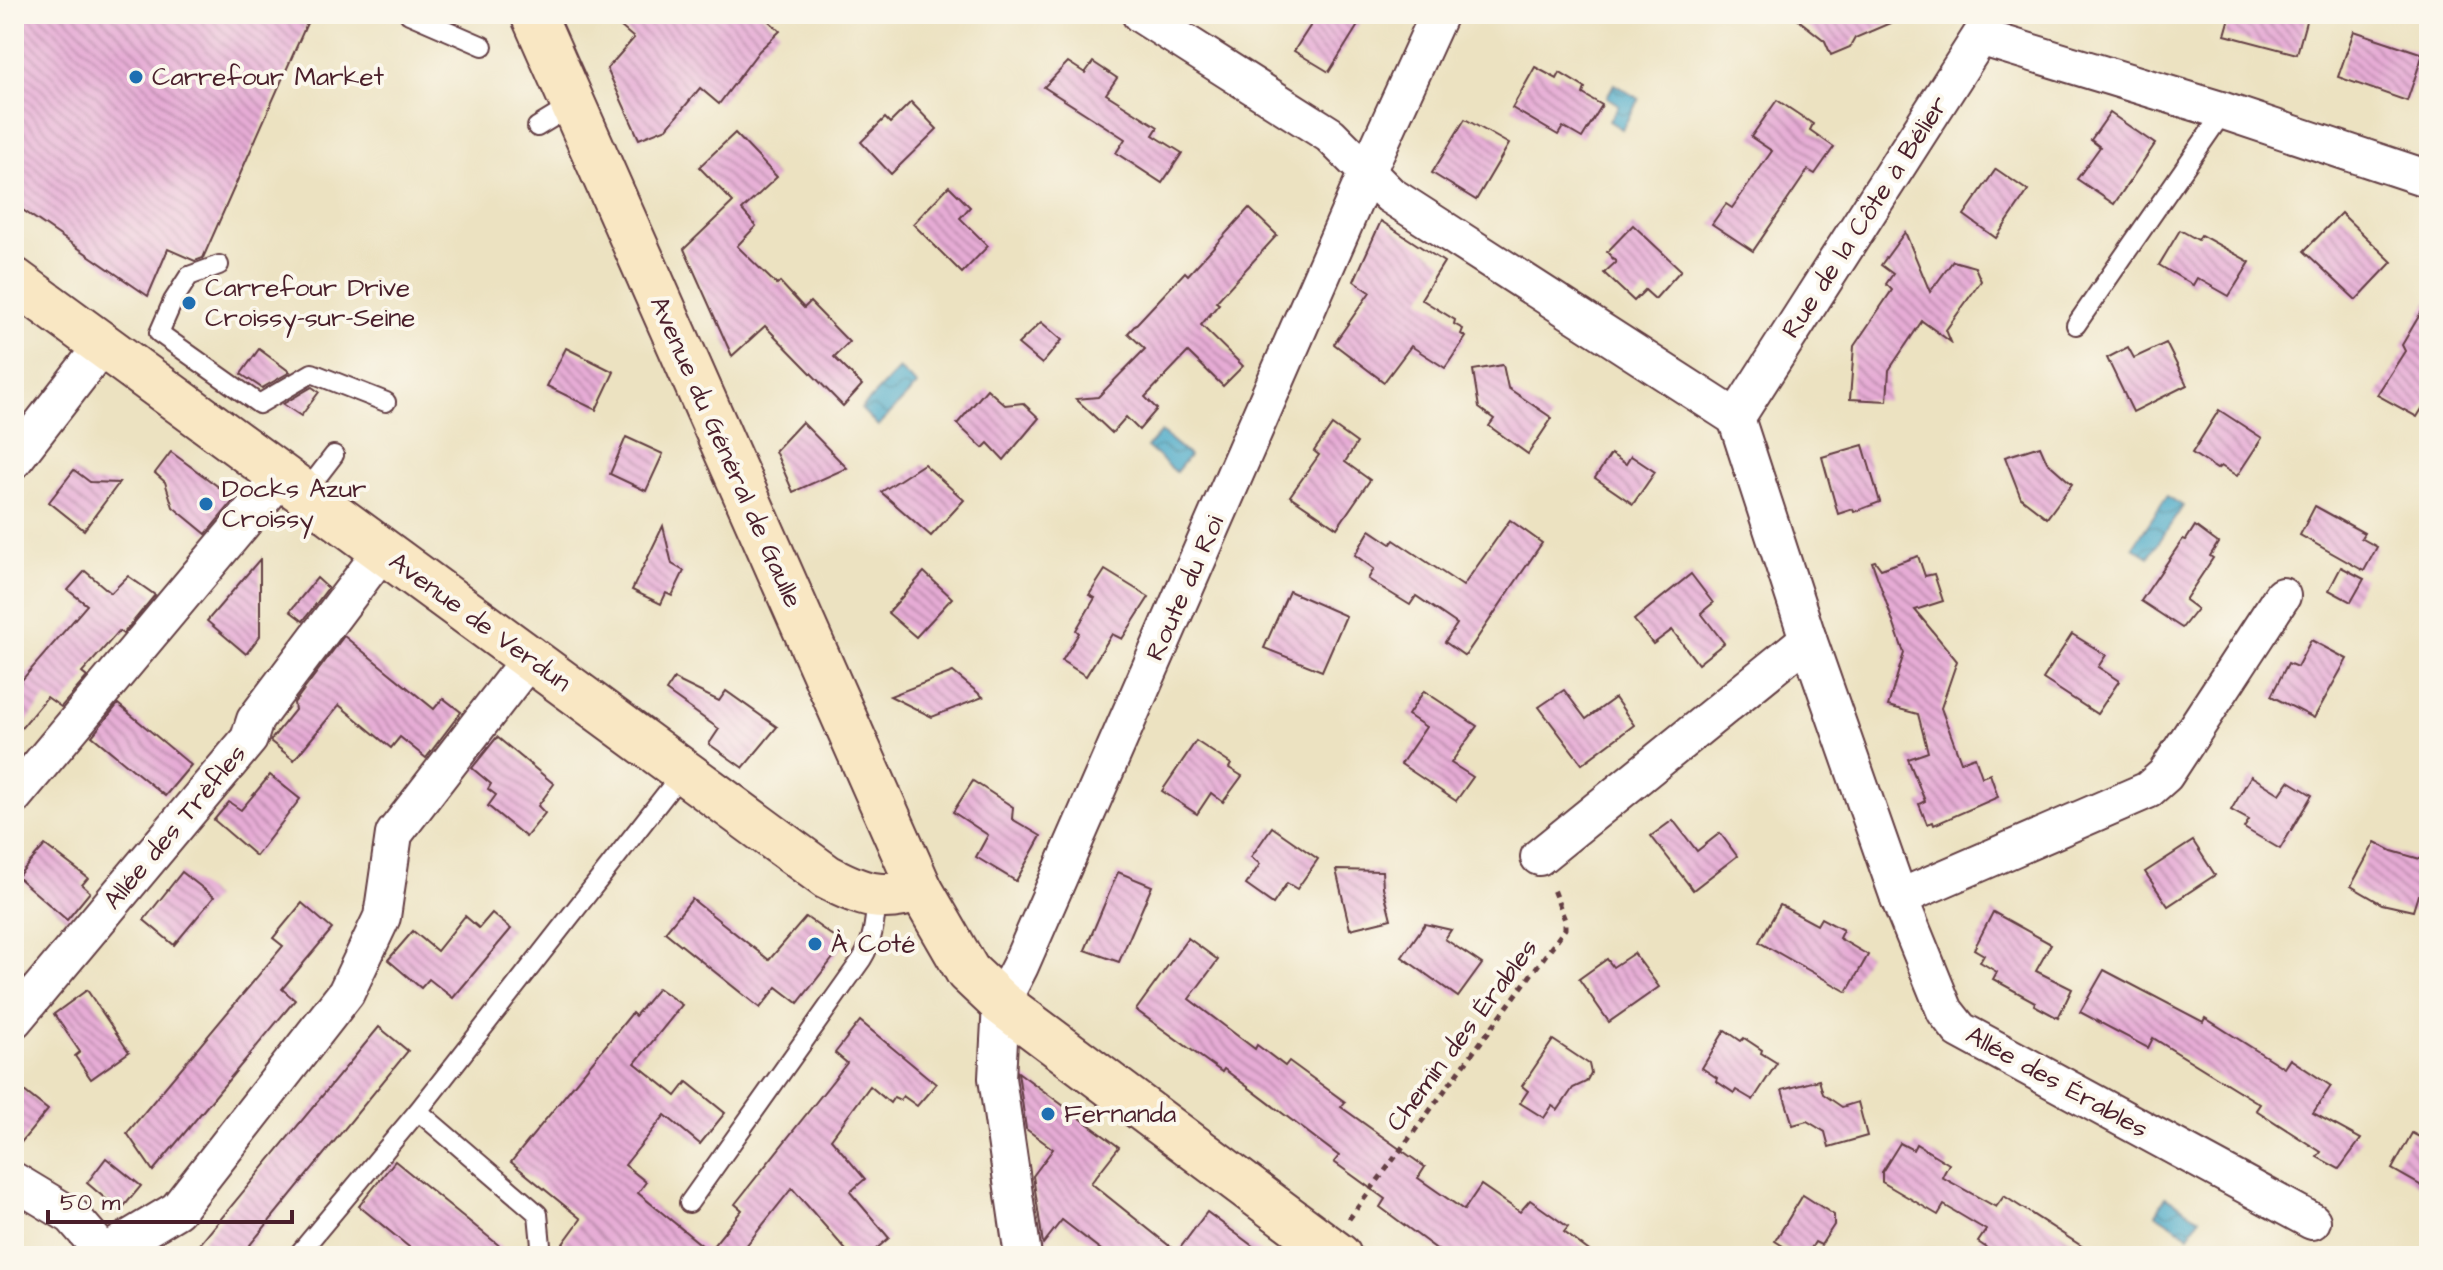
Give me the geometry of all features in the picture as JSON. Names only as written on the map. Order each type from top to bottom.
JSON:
[{"type":"main road","name":"Avenue du Général de Gaulle","points":[[533,14],[555,116],[920,889],[968,972],[1001,1003],[1341,1241]]},
{"type":"main road","name":"Avenue de Verdun","points":[[14,280],[827,877],[854,891],[877,897],[900,897],[920,889]]},
{"type":"street","points":[[1140,14],[1330,135],[1390,195],[1736,418]]},
{"type":"street","name":"Route du Roi","points":[[1001,1003],[1439,14]]},
{"type":"street","name":"Rue de la Côte à Bélier","points":[[1736,418],[1974,26],[2429,179]]},
{"type":"street","points":[[14,460],[103,345]]},
{"type":"street","name":"Allée des Érables","points":[[1736,418],[1808,639],[1899,898],[1945,1011],[1960,1030],[2312,1221]]},
{"type":"street","points":[[14,796],[293,486]]},
{"type":"street","name":"Allée des Trèfles","points":[[14,1020],[249,739],[255,720],[383,550]]},
{"type":"street","points":[[1899,898],[2148,790],[2165,775],[2282,596]]},
{"type":"street","points":[[1539,857],[1808,639]]},
{"type":"street","points":[[14,1181],[72,1216],[102,1255],[177,1210],[346,993],[382,917],[394,834],[530,658]]},
{"type":"street","points":[[1001,1003],[997,1078],[1023,1256]]},
{"type":"lane","points":[[409,14],[483,46]]},
{"type":"lane","points":[[2076,325],[2224,111]]},
{"type":"lane","points":[[219,265],[189,276],[173,301],[159,333],[259,404],[312,373],[386,402]]},
{"type":"lane","points":[[293,486],[334,455]]},
{"type":"lane","points":[[297,1256],[418,1111],[683,772]]},
{"type":"lane","points":[[689,1203],[862,959],[873,929],[877,897]]},
{"type":"lane","points":[[418,1111],[538,1214],[542,1256]]},
{"type":"path","name":"Chemin des Érables","points":[[1341,1241],[1565,929],[1565,920],[1539,857]]},
{"type":"water","points":[[1614,84],[1639,99],[1622,129],[1609,121],[1619,105],[1607,97]]},
{"type":"water","points":[[899,369],[917,385],[878,426],[861,409]]},
{"type":"water","points":[[1161,432],[1189,456],[1176,472],[1147,447]]},
{"type":"water","points":[[2167,496],[2183,506],[2149,557],[2133,547]]},
{"type":"water","points":[[2166,1197],[2199,1218],[2189,1235],[2156,1214]]},
{"type":"building","points":[[20,14],[311,14],[203,258],[195,261],[168,249],[148,296],[14,204],[14,28]]},
{"type":"building","points":[[606,14],[761,14],[780,31],[759,51],[719,104],[700,88],[667,128],[639,139],[607,69],[634,38]]},
{"type":"building","points":[[1318,14],[1365,14],[1329,72],[1294,51]]},
{"type":"building","points":[[1791,14],[1911,14],[1855,38],[1850,47],[1831,55],[1825,41]]},
{"type":"building","points":[[2231,14],[2308,14],[2297,54],[2225,35]]},
{"type":"building","points":[[2354,31],[2423,54],[2407,101],[2338,77]]},
{"type":"building","points":[[1068,62],[1085,73],[1093,62],[1117,78],[1106,94],[1158,127],[1153,135],[1182,153],[1162,183],[1116,153],[1125,139],[1044,87]]},
{"type":"building","points":[[1535,67],[1557,79],[1560,73],[1585,88],[1583,94],[1602,105],[1582,138],[1563,127],[1558,135],[1512,108]]},
{"type":"building","points":[[1777,100],[1813,124],[1810,130],[1834,147],[1815,174],[1808,170],[1753,251],[1712,224],[1726,204],[1732,208],[1772,151],[1751,137]]},
{"type":"building","points":[[911,102],[937,129],[891,174],[861,142],[885,118],[890,123]]},
{"type":"building","points":[[2110,113],[2155,144],[2114,204],[2077,179],[2100,147],[2091,140]]},
{"type":"building","points":[[1465,119],[1509,144],[1476,200],[1432,173]]},
{"type":"building","points":[[735,133],[777,177],[742,210],[756,226],[737,246],[777,285],[780,282],[804,308],[810,302],[849,342],[834,357],[862,385],[843,406],[765,326],[732,356],[684,249],[733,202],[699,167]]},
{"type":"building","points":[[1996,169],[2028,191],[1996,238],[1964,215]]},
{"type":"building","points":[[949,186],[970,207],[960,218],[988,246],[962,273],[913,224]]},
{"type":"building","points":[[1249,208],[1277,235],[1216,302],[1219,304],[1201,325],[1243,366],[1223,386],[1188,352],[1145,397],[1157,409],[1139,430],[1126,417],[1112,433],[1076,399],[1098,397],[1145,349],[1128,333],[1185,272],[1188,275]]},
{"type":"building","points":[[2341,213],[2392,262],[2356,300],[2304,251]]},
{"type":"building","points":[[1381,221],[1444,262],[1421,299],[1455,320],[1454,324],[1463,329],[1461,334],[1466,337],[1445,368],[1411,346],[1384,382],[1334,344],[1370,292],[1354,281]]},
{"type":"building","points":[[1633,225],[1681,270],[1655,299],[1645,290],[1634,301],[1604,273],[1616,262],[1607,252]]},
{"type":"building","points":[[2180,230],[2198,240],[2201,235],[2250,262],[2229,296],[2197,278],[2193,285],[2159,265]]},
{"type":"building","points":[[1905,232],[1930,292],[1953,261],[1975,267],[1981,281],[1946,330],[1951,342],[1922,321],[1889,370],[1887,401],[1850,399],[1854,346],[1892,290],[1886,284],[1893,274],[1881,265]]},
{"type":"building","points":[[2429,299],[2429,397],[2417,417],[2377,395],[2405,351],[2402,345]]},
{"type":"building","points":[[1041,322],[1062,340],[1042,364],[1018,344]]},
{"type":"building","points":[[2166,343],[2187,385],[2133,412],[2107,358],[2128,347],[2134,358]]},
{"type":"building","points":[[566,348],[614,372],[596,410],[547,386]]},
{"type":"building","points":[[259,349],[290,372],[262,388],[241,374]]},
{"type":"building","points":[[1503,365],[1508,388],[1552,418],[1528,454],[1489,426],[1494,419],[1479,408],[1473,370]]},
{"type":"building","points":[[312,387],[319,392],[301,416],[283,404]]},
{"type":"building","points":[[987,389],[1005,405],[1023,403],[1039,418],[1004,460],[988,443],[983,448],[957,424]]},
{"type":"building","points":[[2219,410],[2262,438],[2237,476],[2221,466],[2217,469],[2192,453]]},
{"type":"building","points":[[802,422],[847,468],[793,492],[775,451]]},
{"type":"building","points":[[1332,425],[1357,443],[1345,462],[1370,480],[1337,528],[1290,496],[1319,455],[1314,451]]},
{"type":"building","points":[[626,437],[663,454],[646,491],[610,474]]},
{"type":"building","points":[[1863,445],[1880,502],[1854,512],[1853,509],[1838,514],[1822,457]]},
{"type":"building","points":[[2040,446],[2047,462],[2072,484],[2047,518],[2021,498],[2005,457]]},
{"type":"building","points":[[171,452],[235,499],[206,534],[173,507],[165,482],[155,473]]},
{"type":"building","points":[[1611,454],[1626,464],[1631,456],[1655,472],[1633,504],[1595,478]]},
{"type":"building","points":[[924,464],[964,500],[931,536],[881,492]]},
{"type":"building","points":[[74,470],[90,482],[119,483],[84,530],[49,502]]},
{"type":"building","points":[[2315,506],[2364,533],[2361,538],[2377,547],[2364,571],[2300,535]]},
{"type":"building","points":[[1510,520],[1542,543],[1465,656],[1445,642],[1457,624],[1416,596],[1410,605],[1368,579],[1374,569],[1355,555],[1370,530],[1391,544],[1394,540],[1463,586]]},
{"type":"building","points":[[663,526],[672,564],[684,571],[672,596],[666,593],[661,604],[632,590]]},
{"type":"building","points":[[2195,526],[2218,543],[2210,556],[2213,558],[2185,600],[2197,609],[2182,628],[2141,601]]},
{"type":"building","points":[[1918,556],[1925,576],[1934,574],[1943,601],[1915,610],[1957,661],[1941,708],[1961,762],[1975,757],[1982,777],[1990,774],[1998,797],[1934,825],[1933,822],[1927,824],[1919,804],[1925,801],[1908,759],[1928,752],[1918,714],[1888,706],[1904,653],[1872,562],[1875,561],[1881,569]]},
{"type":"building","points":[[260,559],[260,636],[246,654],[207,621]]},
{"type":"building","points":[[2341,567],[2364,579],[2351,602],[2329,590]]},
{"type":"building","points":[[1105,570],[1149,597],[1122,639],[1112,634],[1086,676],[1062,661],[1095,598],[1089,595]]},
{"type":"building","points":[[85,571],[111,593],[128,576],[155,595],[123,634],[119,631],[82,673],[87,677],[61,707],[47,697],[14,737],[14,689],[87,605],[68,590]]},
{"type":"building","points":[[924,572],[952,598],[916,637],[888,613]]},
{"type":"building","points":[[1691,574],[1713,603],[1701,613],[1724,643],[1698,664],[1672,630],[1653,644],[1634,620]]},
{"type":"building","points":[[317,578],[328,588],[303,621],[290,611]]},
{"type":"building","points":[[1289,591],[1346,616],[1322,671],[1264,648]]},
{"type":"building","points":[[2072,634],[2106,655],[2098,667],[2119,681],[2097,714],[2043,679]]},
{"type":"building","points":[[344,636],[434,709],[443,698],[461,712],[426,758],[400,737],[391,748],[339,705],[294,760],[270,741],[295,710],[294,703]]},
{"type":"building","points":[[2311,640],[2347,659],[2314,718],[2271,696],[2288,663],[2297,667]]},
{"type":"building","points":[[953,672],[983,697],[932,717],[890,696]]},
{"type":"building","points":[[674,679],[719,701],[726,691],[777,727],[743,768],[709,744],[719,729],[666,691]]},
{"type":"building","points":[[1564,690],[1586,719],[1615,698],[1634,725],[1582,764],[1539,707]]},
{"type":"building","points":[[1424,691],[1477,726],[1451,763],[1473,777],[1456,801],[1401,764],[1426,727],[1408,715]]},
{"type":"building","points":[[118,704],[191,765],[165,796],[92,736]]},
{"type":"building","points":[[497,737],[554,784],[538,806],[545,813],[526,837],[488,806],[496,795],[488,789],[491,784],[472,768]]},
{"type":"building","points":[[1196,741],[1231,764],[1229,768],[1242,776],[1223,802],[1211,793],[1197,814],[1162,791]]},
{"type":"building","points":[[270,775],[300,799],[256,856],[214,820],[229,802],[241,810]]},
{"type":"building","points":[[2251,776],[2280,794],[2289,781],[2312,795],[2280,849],[2244,828],[2249,820],[2231,810]]},
{"type":"building","points":[[973,781],[1013,807],[1012,819],[1041,836],[1016,881],[976,857],[988,835],[953,812]]},
{"type":"building","points":[[1673,820],[1697,851],[1720,833],[1737,856],[1693,890],[1651,836]]},
{"type":"building","points":[[1272,827],[1318,859],[1297,889],[1287,883],[1273,904],[1246,885],[1260,864],[1251,857]]},
{"type":"building","points":[[2193,841],[2215,875],[2168,906],[2145,872]]},
{"type":"building","points":[[2375,842],[2392,851],[2427,861],[2421,895],[2418,895],[2413,911],[2382,904],[2351,886]]},
{"type":"building","points":[[45,845],[88,878],[82,885],[90,892],[67,920],[17,877]]},
{"type":"building","points":[[1336,870],[1382,871],[1391,919],[1350,929]]},
{"type":"building","points":[[182,872],[214,897],[174,945],[144,920]]},
{"type":"building","points":[[1118,872],[1152,886],[1119,962],[1085,950]]},
{"type":"building","points":[[692,899],[769,960],[806,917],[844,944],[798,1003],[777,987],[760,1008],[665,932]]},
{"type":"building","points":[[302,903],[332,929],[282,989],[295,1000],[153,1171],[127,1133],[283,946],[273,938]]},
{"type":"building","points":[[1780,905],[1817,925],[1821,918],[1843,930],[1839,938],[1868,955],[1847,992],[1759,942]]},
{"type":"building","points":[[1993,912],[2051,944],[2036,971],[2072,989],[2058,1018],[1993,979],[1997,972],[1980,962],[1984,955],[1974,949]]},
{"type":"building","points":[[492,913],[511,929],[453,998],[429,979],[421,988],[388,960],[413,931],[437,951],[465,916],[479,928]]},
{"type":"building","points":[[1425,924],[1451,930],[1445,939],[1482,964],[1458,997],[1402,957]]},
{"type":"building","points":[[1188,938],[1218,960],[1189,999],[1255,1049],[1257,1045],[1285,1066],[1289,1061],[1345,1102],[1341,1107],[1425,1167],[1418,1178],[1464,1210],[1481,1185],[1520,1212],[1530,1200],[1568,1227],[1564,1232],[1596,1256],[1446,1256],[1380,1207],[1385,1199],[1334,1162],[1339,1156],[1224,1069],[1222,1072],[1136,1010]]},
{"type":"building","points":[[1634,953],[1659,987],[1609,1022],[1579,979],[1607,959],[1613,967]]},
{"type":"building","points":[[2104,970],[2203,1022],[2205,1018],[2284,1068],[2290,1059],[2331,1086],[2313,1113],[2361,1139],[2339,1169],[2317,1157],[2321,1152],[2256,1110],[2260,1104],[2153,1038],[2148,1048],[2080,1012]]},
{"type":"building","points":[[658,988],[682,1005],[635,1063],[676,1096],[687,1082],[725,1113],[700,1144],[665,1115],[625,1165],[646,1182],[638,1193],[709,1251],[742,1210],[735,1204],[847,1063],[835,1053],[860,1021],[936,1084],[917,1106],[903,1096],[900,1100],[894,1097],[890,1103],[870,1086],[831,1139],[865,1179],[850,1192],[889,1238],[868,1256],[851,1256],[792,1188],[738,1256],[554,1256],[581,1219],[511,1162],[632,1013],[635,1016]]},
{"type":"building","points":[[87,990],[129,1052],[91,1079],[75,1056],[80,1052],[54,1014]]},
{"type":"building","points":[[379,1027],[408,1051],[241,1256],[215,1256],[200,1244]]},
{"type":"building","points":[[1725,1030],[1741,1041],[1744,1038],[1777,1063],[1753,1100],[1736,1090],[1734,1093],[1702,1068]]},
{"type":"building","points":[[1553,1040],[1589,1064],[1591,1073],[1586,1082],[1573,1088],[1558,1110],[1552,1106],[1544,1118],[1520,1103],[1528,1091],[1522,1086]]},
{"type":"building","points":[[1018,1072],[1119,1147],[1091,1183],[1177,1252],[1207,1212],[1266,1256],[1109,1256],[1062,1220],[1043,1244],[1033,1176],[1053,1149],[1026,1129]]},
{"type":"building","points":[[1819,1080],[1823,1094],[1842,1107],[1858,1102],[1867,1136],[1829,1147],[1825,1132],[1807,1121],[1793,1125],[1782,1090]]},
{"type":"building","points":[[14,1083],[48,1110],[14,1151]]},
{"type":"building","points":[[2412,1133],[2429,1142],[2429,1190],[2392,1169]]},
{"type":"building","points":[[1900,1143],[1913,1150],[1916,1144],[1949,1164],[1942,1177],[1996,1207],[2004,1196],[2097,1256],[1999,1256],[1978,1242],[1986,1230],[1944,1205],[1938,1215],[1882,1182],[1882,1172]]},
{"type":"building","points":[[106,1158],[141,1186],[120,1211],[87,1183]]},
{"type":"building","points":[[395,1161],[512,1256],[420,1256],[359,1206]]},
{"type":"building","points":[[1803,1195],[1834,1215],[1834,1225],[1821,1245],[1815,1242],[1806,1256],[1799,1256],[1775,1241]]},
{"type":"place","name":"Carrefour Market","points":[[136,77]]},
{"type":"place","name":"Carrefour Drive Croissy-sur-Seine","points":[[189,303]]},
{"type":"place","name":"Docks Azur Croissy","points":[[206,504]]},
{"type":"place","name":"À Coté","points":[[815,944]]},
{"type":"place","name":"Fernanda","points":[[1048,1114]]}]
